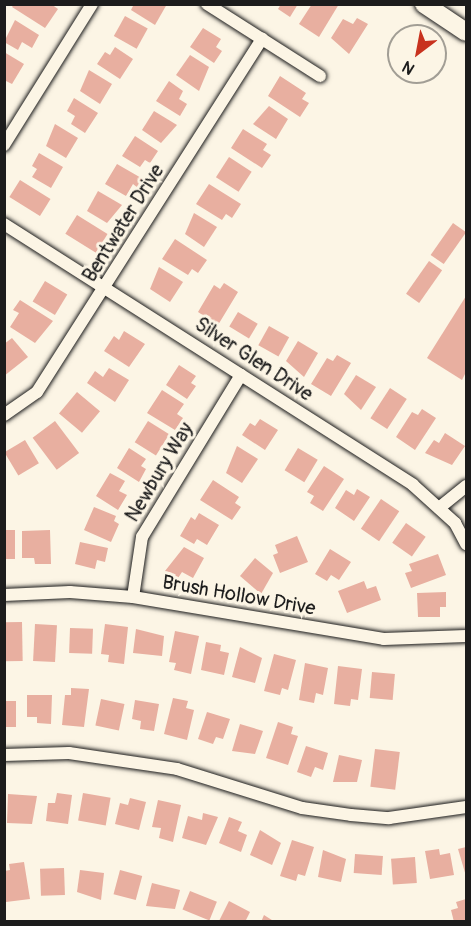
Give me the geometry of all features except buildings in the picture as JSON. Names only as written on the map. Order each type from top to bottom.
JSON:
[{"type":"main road","points":[[424,4],[466,32]]},
{"type":"street","points":[[4,145],[92,4]]},
{"type":"street","points":[[207,4],[320,76]]},
{"type":"street","name":"Bentwater Drive","points":[[4,415],[37,392],[262,39]]},
{"type":"street","name":"Silver Glen Drive","points":[[4,224],[106,286],[413,485],[455,523],[466,544]]},
{"type":"street","name":"Newbury Way","points":[[133,597],[142,537],[242,375]]},
{"type":"street","points":[[439,508],[466,486]]},
{"type":"street","name":"Brush Hollow Drive","points":[[4,595],[70,592],[133,597],[384,639],[466,636]]},
{"type":"street","points":[[4,755],[69,753],[177,769],[302,808],[351,815],[389,818],[466,807]]}]
